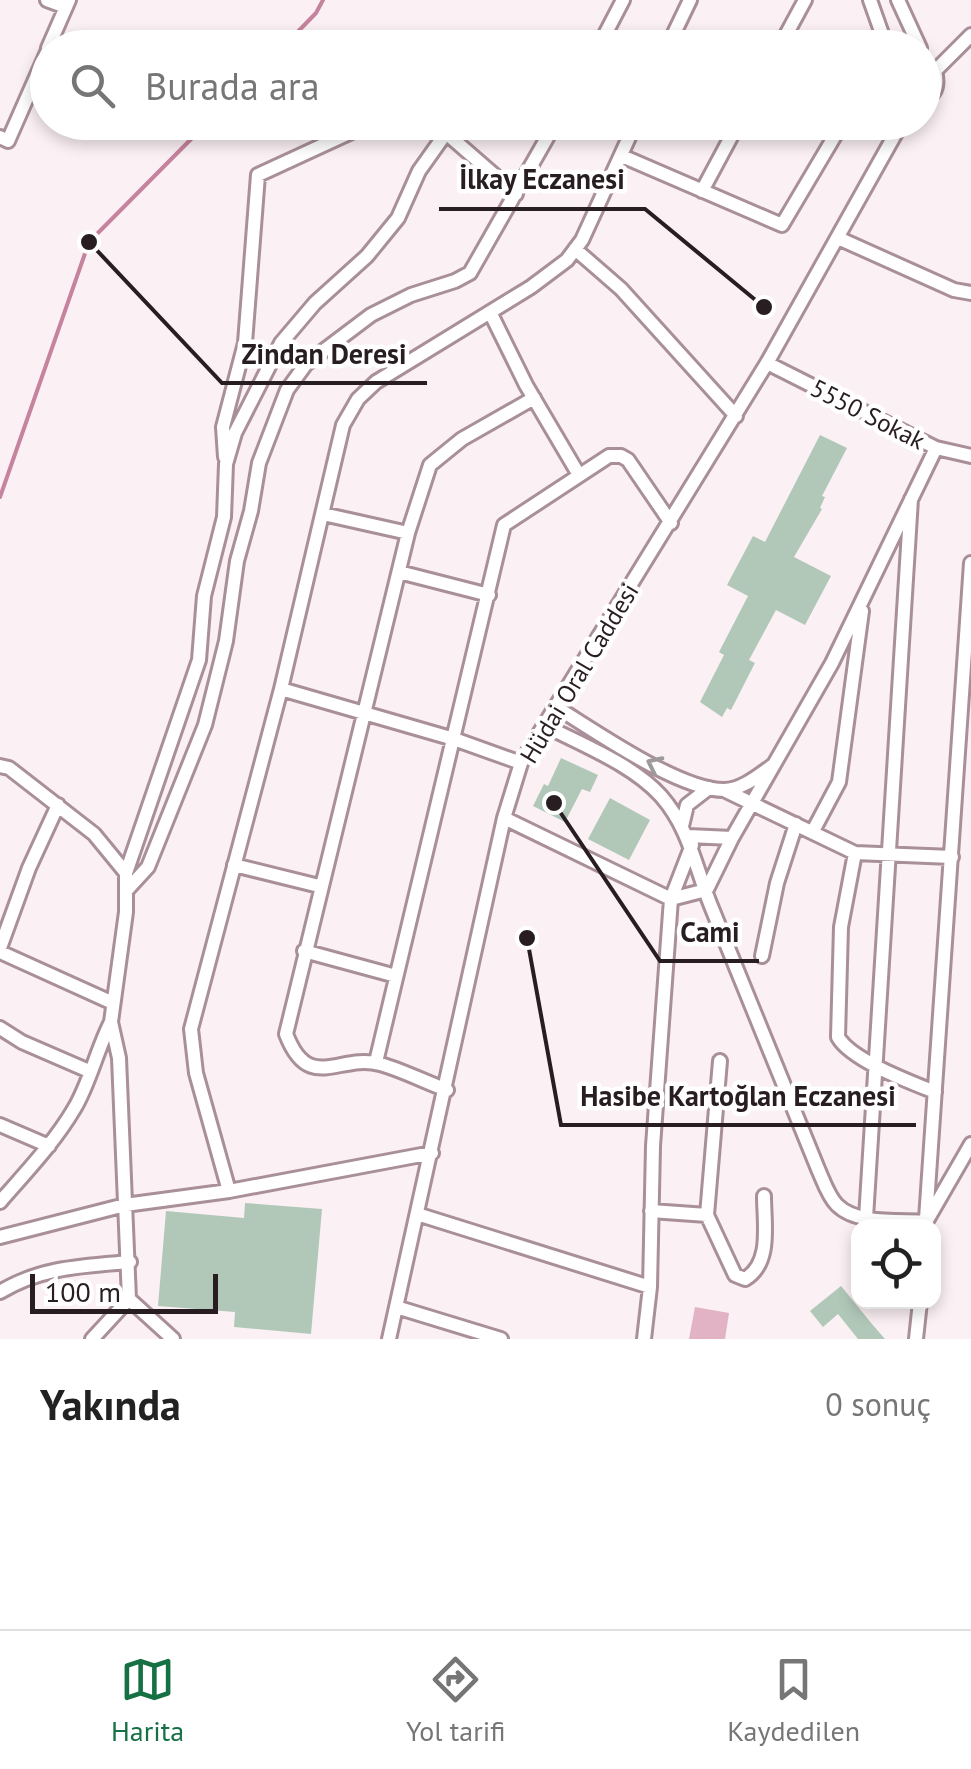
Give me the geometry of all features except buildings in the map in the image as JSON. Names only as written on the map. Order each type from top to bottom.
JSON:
[{"type":"street","points":[[48,0],[68,4],[56,30]]},
{"type":"street","points":[[607,30],[622,0]]},
{"type":"street","points":[[676,30],[690,0]]},
{"type":"street","points":[[788,30],[804,0]]},
{"type":"street","points":[[898,0],[912,30]]},
{"type":"street","points":[[869,1],[880,30]]},
{"type":"street","points":[[941,54],[971,35]]},
{"type":"street","points":[[0,155],[30,85]]},
{"type":"street","points":[[0,1202],[49,1146],[76,1106],[111,1022],[126,874],[198,660],[204,596],[224,517],[226,464],[222,427],[244,342],[258,175],[334,140]]},
{"type":"street","points":[[226,464],[235,433],[282,343],[315,304],[367,256],[398,218],[418,171],[441,140]]},
{"type":"street","points":[[454,140],[516,194]]},
{"type":"street","points":[[126,891],[148,867],[205,724],[226,641],[237,561],[259,464],[287,390],[306,364],[371,315],[412,294],[470,273],[546,140]]},
{"type":"street","points":[[229,1191],[196,1072],[192,1029],[281,689],[343,425],[358,399],[376,382],[531,288],[567,260],[629,140]]},
{"type":"street","points":[[702,190],[728,140]]},
{"type":"street","points":[[622,156],[782,224],[832,140]]},
{"type":"street","name":"Hüdai Oral Caddesi","points":[[389,1339],[504,818],[521,764],[736,416],[892,140]]},
{"type":"street","points":[[838,238],[954,290],[971,293]]},
{"type":"street","points":[[575,249],[621,288],[736,416]]},
{"type":"street","points":[[490,312],[578,476]]},
{"type":"street","name":"5550 Sokak","points":[[767,363],[936,448],[971,456]]},
{"type":"street","points":[[447,1090],[376,1062],[318,1069],[302,1062],[286,1034],[408,534],[430,465],[462,439],[534,398]]},
{"type":"street","points":[[706,890],[832,663],[936,448]]},
{"type":"street","points":[[376,1062],[504,525],[609,456],[628,460],[671,523]]},
{"type":"street","points":[[866,1218],[910,499]]},
{"type":"street","points":[[323,514],[408,534]]},
{"type":"street","points":[[926,1219],[971,564]]},
{"type":"street","points":[[399,572],[490,594]]},
{"type":"street","points":[[813,831],[839,782],[863,598]]},
{"type":"street","points":[[281,689],[454,739],[521,764]]},
{"type":"street","points":[[556,707],[627,751],[698,786],[726,791],[856,852],[952,857]]},
{"type":"street","points":[[544,725],[613,761],[659,794],[687,836],[835,1203],[849,1214],[876,1219]]},
{"type":"street","points":[[726,791],[744,785],[774,765]]},
{"type":"street","points":[[0,766],[9,768],[94,834],[126,874]]},
{"type":"street","points":[[644,1339],[650,1287],[652,1146],[671,898],[687,836],[688,805],[709,788]]},
{"type":"street","points":[[58,805],[29,868],[0,950],[114,1003]]},
{"type":"street","points":[[504,818],[671,898],[706,890]]},
{"type":"street","points":[[762,956],[777,883],[796,824]]},
{"type":"street","points":[[687,836],[732,838]]},
{"type":"street","points":[[856,852],[840,926],[838,1037],[853,1053],[895,1077],[935,1092]]},
{"type":"street","points":[[234,865],[320,886]]},
{"type":"street","points":[[304,951],[396,976]]},
{"type":"street","points":[[92,1339],[129,1299],[119,1058],[111,1022]]},
{"type":"street","points":[[0,1028],[22,1042],[89,1071]]},
{"type":"street","points":[[720,1061],[707,1215],[734,1275],[745,1279],[756,1272],[764,1252],[764,1196]]},
{"type":"street","points":[[0,1125],[49,1146]]},
{"type":"street","points":[[929,1219],[971,1144]]},
{"type":"street","points":[[0,1236],[125,1205],[229,1191],[432,1152]]},
{"type":"street","points":[[651,1211],[707,1215]]},
{"type":"street","points":[[417,1214],[650,1287]]},
{"type":"street","points":[[0,1292],[25,1276],[58,1268],[130,1262]]},
{"type":"street","points":[[129,1299],[174,1339]]},
{"type":"street","points":[[396,1307],[501,1339]]},
{"type":"street","points":[[916,1339],[919,1309]]},
{"type":"shaded area","points":[[695,1307],[729,1313],[725,1339],[689,1339]]},
{"type":"waterway","points":[[299,30],[323,0]]},
{"type":"waterway","points":[[0,497],[89,242],[190,140]]},
{"type":"place","name":"Zindan Deresi","points":[[89,242]]},
{"type":"place","name":"İlkay Eczanesi","points":[[764,307]]},
{"type":"place","name":"Cami","points":[[554,803]]},
{"type":"place","name":"Hasibe Kartoğlan Eczanesi","points":[[527,938]]}]
